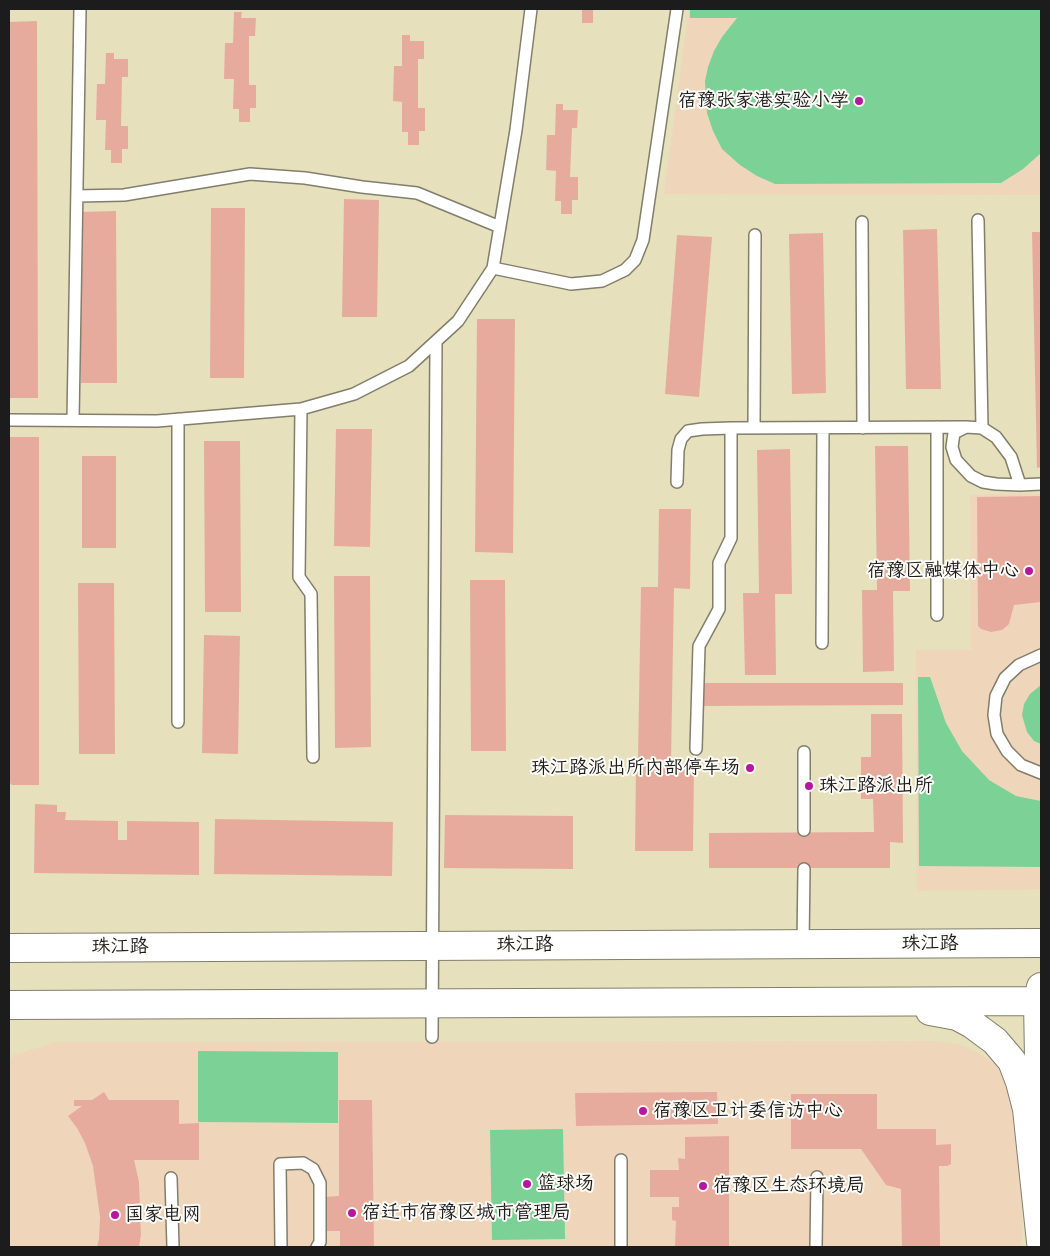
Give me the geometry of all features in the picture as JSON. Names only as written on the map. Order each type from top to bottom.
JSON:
[{"type":"street","name":"珠江路","points":[[9,948],[1041,943]]},
{"type":"street","points":[[9,1005],[884,1002],[1040,997],[1041,1247]]},
{"type":"street","points":[[884,1002],[957,1016],[972,1024],[994,1041],[1012,1061],[1020,1082],[1027,1110],[1041,1242]]},
{"type":"lane","points":[[73,420],[80,9]]},
{"type":"lane","points":[[9,420],[157,421],[301,409],[354,394],[408,366],[458,321],[493,268],[516,130],[531,9]]},
{"type":"lane","points":[[493,268],[571,284],[602,281],[625,270],[635,260],[643,240],[676,9]]},
{"type":"lane","points":[[77,196],[124,195],[250,174],[305,178],[417,193],[500,227]]},
{"type":"lane","points":[[978,220],[982,428]]},
{"type":"lane","points":[[862,222],[863,428]]},
{"type":"lane","points":[[754,428],[756,234]]},
{"type":"lane","points":[[432,1037],[436,342]]},
{"type":"lane","points":[[301,409],[299,577],[311,594],[313,757]]},
{"type":"lane","points":[[178,420],[178,722]]},
{"type":"lane","points":[[966,427],[954,434],[952,447],[956,460],[971,476],[990,483],[1041,484]]},
{"type":"lane","points":[[676,482],[678,450],[681,439],[688,431],[731,428],[966,427],[982,428],[996,437],[1011,457],[1020,485]]},
{"type":"lane","points":[[696,748],[698,646],[719,609],[719,563],[731,538],[731,428]]},
{"type":"lane","points":[[822,643],[823,428]]},
{"type":"lane","points":[[937,428],[937,615]]},
{"type":"lane","points":[[1041,656],[1037,656],[1019,665],[1005,678],[996,696],[994,715],[997,734],[1007,752],[1021,765],[1041,773]]},
{"type":"lane","points":[[804,752],[804,830]]},
{"type":"lane","points":[[803,944],[804,870]]},
{"type":"lane","points":[[621,1160],[621,1247]]},
{"type":"lane","points":[[281,1247],[280,1164],[303,1163],[313,1169],[320,1183],[320,1242],[317,1247]]},
{"type":"lane","points":[[816,1177],[816,1247]]},
{"type":"lane","points":[[171,1178],[173,1247]]},
{"type":"shaded area","name":"宿豫张家港实验小学","points":[[689,9],[1041,9],[1041,195],[664,194]]},
{"type":"shaded area","points":[[1041,493],[1041,889],[917,891],[916,650],[971,650],[970,495]]},
{"type":"shaded area","points":[[935,1041],[957,1044],[975,1051],[991,1061],[1007,1075],[1022,1107],[1022,1247],[9,1247],[9,1061],[14,1055],[56,1042]]},
{"type":"green space","name":"宿豫张家港实验小学","points":[[690,9],[1041,9],[1041,153],[1023,169],[1001,183],[775,184],[757,176],[740,165],[722,149],[707,113],[705,81],[708,67],[722,37],[737,18],[690,18]]},
{"type":"green space","points":[[918,677],[930,677],[946,723],[962,751],[989,780],[1016,796],[1041,801],[1041,867],[919,866]]},
{"type":"green space","points":[[1041,685],[1041,744],[1034,741],[1027,732],[1022,715],[1024,704],[1030,694]]},
{"type":"green space","points":[[198,1051],[338,1052],[338,1123],[198,1122]]},
{"type":"green space","name":"篮球场","points":[[563,1129],[565,1239],[492,1240],[490,1130]]},
{"type":"building","points":[[582,9],[593,9],[593,23],[582,23]]},
{"type":"building","points":[[234,12],[242,12],[241,18],[256,18],[255,36],[249,36],[249,85],[256,85],[256,108],[250,108],[250,122],[239,122],[239,109],[233,109],[234,79],[224,79],[225,43],[233,43]]},
{"type":"building","points":[[37,21],[38,398],[9,398],[9,22]]},
{"type":"building","points":[[402,35],[410,35],[410,41],[424,41],[424,59],[418,59],[418,108],[425,108],[425,131],[419,131],[419,145],[408,145],[408,132],[402,132],[402,102],[393,101],[394,66],[402,66]]},
{"type":"building","points":[[106,53],[114,53],[114,59],[128,59],[128,77],[122,77],[121,126],[128,126],[128,149],[122,149],[122,163],[111,163],[111,150],[105,150],[106,120],[96,120],[97,84],[105,84]]},
{"type":"building","points":[[556,104],[563,104],[563,110],[578,110],[577,128],[572,128],[570,177],[578,177],[578,200],[572,200],[572,214],[561,214],[561,201],[555,201],[556,171],[546,170],[547,135],[555,135]]},
{"type":"building","points":[[344,199],[379,200],[377,317],[342,317]]},
{"type":"building","points":[[211,208],[245,208],[244,378],[210,378]]},
{"type":"building","points":[[116,211],[117,383],[81,383],[80,212]]},
{"type":"building","points":[[937,229],[941,389],[906,389],[903,230]]},
{"type":"building","points":[[1032,232],[1041,232],[1041,467],[1037,468]]},
{"type":"building","points":[[823,233],[826,393],[792,394],[789,234]]},
{"type":"building","points":[[677,235],[712,237],[699,397],[665,394]]},
{"type":"building","points":[[477,319],[515,319],[513,553],[475,552]]},
{"type":"building","points":[[336,429],[372,429],[370,547],[334,546]]},
{"type":"building","points":[[9,437],[39,437],[39,785],[12,785],[9,782]]},
{"type":"building","points":[[204,441],[240,441],[241,612],[205,612]]},
{"type":"building","points":[[875,446],[908,446],[910,591],[893,591],[894,671],[863,672],[862,590],[877,590]]},
{"type":"building","points":[[790,449],[792,594],[775,594],[776,675],[745,675],[743,593],[759,593],[757,450]]},
{"type":"building","points":[[82,456],[116,456],[116,548],[82,548]]},
{"type":"building","points":[[1041,496],[1041,602],[1014,605],[1009,624],[1002,630],[991,632],[981,629],[978,626],[977,497]]},
{"type":"building","points":[[659,509],[691,509],[690,589],[674,588],[671,760],[638,759],[641,587],[658,587]]},
{"type":"building","points":[[334,576],[370,576],[371,747],[335,748]]},
{"type":"building","points":[[470,580],[505,580],[506,751],[471,751]]},
{"type":"building","points":[[78,583],[114,583],[115,754],[79,754]]},
{"type":"building","points":[[204,635],[240,636],[238,754],[202,753]]},
{"type":"building","points":[[704,683],[903,683],[903,705],[704,706]]},
{"type":"building","points":[[871,714],[902,714],[903,843],[890,842],[890,868],[709,868],[709,833],[874,832],[873,799],[861,799],[861,757],[871,757]]},
{"type":"building","points":[[636,766],[694,766],[693,851],[635,851]]},
{"type":"building","points":[[35,804],[57,805],[57,812],[66,812],[65,820],[118,821],[118,840],[127,840],[127,821],[199,822],[199,875],[34,873]]},
{"type":"building","points":[[445,815],[573,816],[573,869],[444,868]]},
{"type":"building","points":[[215,819],[393,822],[392,876],[214,874]]},
{"type":"building","points":[[104,1092],[109,1100],[179,1100],[179,1124],[199,1123],[199,1160],[134,1160],[139,1182],[141,1235],[139,1247],[97,1247],[100,1217],[93,1166],[85,1143],[68,1116],[82,1106],[74,1106],[74,1100],[92,1100]]},
{"type":"building","points":[[717,1092],[718,1124],[576,1126],[575,1093]]},
{"type":"building","points":[[791,1094],[877,1094],[877,1129],[936,1129],[936,1145],[951,1144],[951,1164],[939,1166],[940,1247],[902,1247],[901,1189],[886,1185],[861,1149],[791,1149]]},
{"type":"building","points":[[339,1100],[372,1100],[374,1247],[340,1247],[340,1231],[325,1231],[324,1197],[339,1196]]},
{"type":"building","points":[[729,1136],[729,1247],[675,1247],[676,1221],[672,1220],[672,1207],[679,1207],[679,1197],[650,1197],[650,1170],[679,1170],[678,1158],[685,1159],[685,1137]]},
{"type":"place","name":"宿豫张家港实验小学","points":[[859,101]]},
{"type":"place","name":"宿豫区融媒体中心","points":[[1029,571]]},
{"type":"place","name":"珠江路派出所内部停车场","points":[[750,768]]},
{"type":"place","name":"珠江路派出所","points":[[809,786]]},
{"type":"place","name":"宿豫区卫计委信访中心","points":[[643,1111]]},
{"type":"place","name":"篮球场","points":[[527,1184]]},
{"type":"place","name":"宿豫区生态环境局","points":[[703,1186]]},
{"type":"place","name":"宿迁市宿豫区城市管理局","points":[[352,1213]]},
{"type":"place","name":"国家电网","points":[[115,1215]]}]
